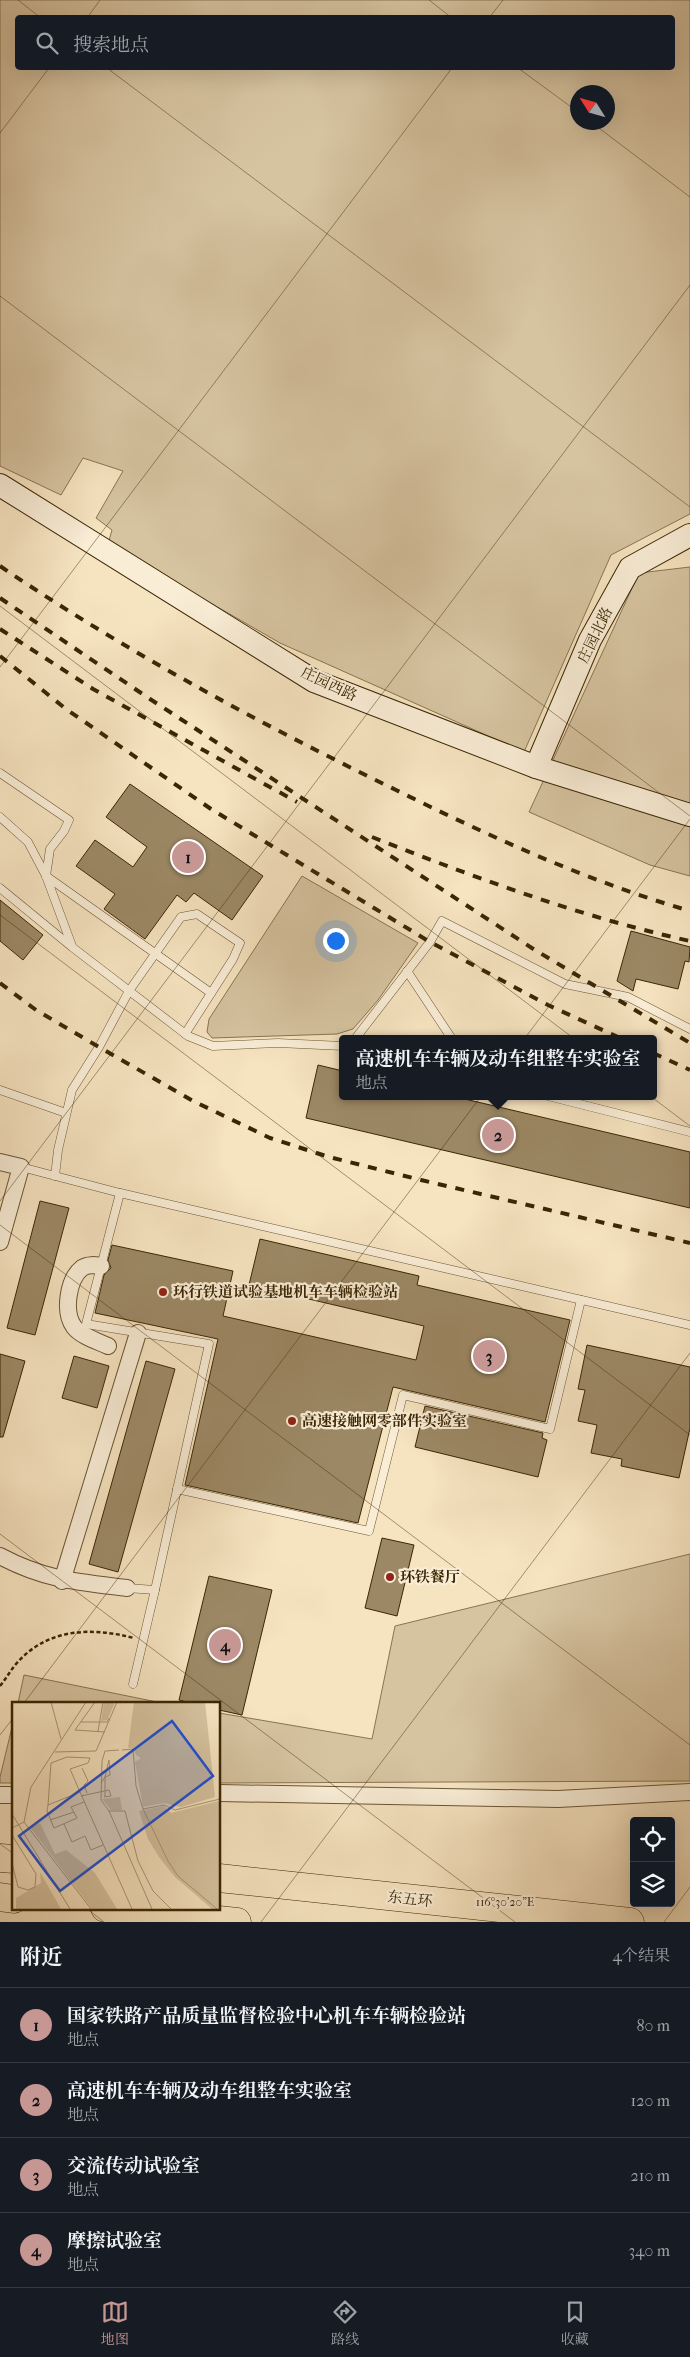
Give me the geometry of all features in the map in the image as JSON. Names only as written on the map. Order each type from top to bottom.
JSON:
[{"type":"highway","name":"东五环","points":[[220,1878],[630,1922]]},
{"type":"highway","points":[[124,1910],[237,1922]]},
{"type":"street","name":"庄园西路","points":[[0,485],[314,680],[536,767],[690,815]]},
{"type":"street","name":"庄园北路","points":[[536,767],[590,640],[630,568],[690,535]]},
{"type":"street","points":[[0,1162],[21,1167],[0,1242]]},
{"type":"street","points":[[101,1266],[92,1264],[82,1268],[74,1278],[68,1303],[73,1326],[84,1335],[108,1346]]},
{"type":"street","points":[[62,1581],[138,1332]]},
{"type":"street","points":[[0,1556],[25,1570],[62,1581],[127,1588]]},
{"type":"street","points":[[220,1793],[558,1799],[690,1792]]},
{"type":"lane","points":[[0,773],[68,820],[64,831],[50,849],[46,876]]},
{"type":"lane","points":[[0,817],[28,842],[46,876],[72,947]]},
{"type":"lane","points":[[46,876],[211,993]]},
{"type":"lane","points":[[0,888],[72,947],[185,1034],[213,1046],[278,1043],[339,1046]]},
{"type":"lane","points":[[55,1176],[72,1090],[99,1047],[128,991],[181,917],[197,914],[240,943],[185,1034]]},
{"type":"lane","points":[[358,1035],[430,942],[442,921],[565,984],[628,997],[690,1029]]},
{"type":"lane","points":[[407,971],[449,1035]]},
{"type":"lane","points":[[0,1090],[66,1113]]},
{"type":"lane","points":[[564,1100],[690,1132]]},
{"type":"lane","points":[[21,1167],[120,1193],[690,1325]]},
{"type":"lane","points":[[120,1193],[86,1324],[209,1344],[133,1684]]},
{"type":"lane","points":[[177,1489],[369,1531],[403,1395],[550,1429],[581,1300]]},
{"type":"lane","points":[[127,1588],[155,1590]]},
{"type":"path","points":[[0,1686],[14,1665],[29,1650],[50,1637],[73,1632],[98,1631],[143,1640]]},
{"type":"shaded area","points":[[0,0],[690,0],[690,514],[611,555],[524,752],[280,643],[108,544],[112,530],[96,518],[123,471],[83,458],[61,495],[0,466]]},
{"type":"shaded area","points":[[690,567],[690,876],[650,865],[529,812],[639,573]]},
{"type":"shaded area","points":[[302,876],[418,943],[378,1000],[353,1029],[337,1034],[212,1038],[207,1032],[209,1019]]},
{"type":"shaded area","points":[[690,1554],[690,1781],[220,1783],[220,1713],[372,1739],[395,1626]]},
{"type":"shaded area","points":[[24,1675],[157,1702],[18,1702]]},
{"type":"shaded area","points":[[12,1727],[12,1783],[0,1783]]},
{"type":"building","points":[[130,784],[263,876],[232,920],[194,893],[186,902],[177,895],[145,939],[104,909],[115,894],[76,866],[95,840],[133,867],[147,847],[106,817]]},
{"type":"building","points":[[0,900],[43,935],[23,960],[0,941]]},
{"type":"building","points":[[631,931],[690,947],[689,962],[685,961],[678,989],[636,979],[633,991],[617,981]]},
{"type":"building","points":[[318,1065],[339,1070],[339,1100],[469,1100],[690,1152],[690,1208],[306,1118]]},
{"type":"building","points":[[40,1201],[69,1208],[35,1335],[7,1328]]},
{"type":"building","points":[[260,1239],[419,1276],[417,1285],[570,1320],[545,1422],[393,1387],[358,1523],[185,1485],[218,1339],[95,1313],[104,1275],[111,1268],[108,1260],[112,1245],[233,1271],[223,1316],[416,1360],[424,1326],[249,1285]]},
{"type":"building","points":[[587,1345],[690,1367],[690,1428],[679,1478],[621,1466],[622,1459],[591,1453],[597,1425],[578,1421],[585,1390],[578,1389]]},
{"type":"building","points":[[0,1354],[25,1361],[3,1437],[0,1437]]},
{"type":"building","points":[[74,1356],[109,1366],[97,1408],[62,1398]]},
{"type":"building","points":[[146,1361],[175,1369],[118,1572],[89,1564]]},
{"type":"building","points":[[425,1406],[543,1433],[542,1438],[547,1440],[538,1477],[415,1447]]},
{"type":"building","name":"环铁餐厅","points":[[382,1538],[414,1545],[397,1616],[365,1608]]},
{"type":"building","points":[[209,1576],[272,1590],[242,1715],[220,1710],[220,1702],[187,1702],[179,1700]]},
{"type":"railway","points":[[0,566],[144,657],[243,712],[345,765],[468,825],[540,857],[614,886],[690,911]]},
{"type":"railway","points":[[0,598],[150,699],[535,950],[690,1043]]},
{"type":"railway","points":[[0,629],[93,689],[297,802]]},
{"type":"railway","points":[[0,656],[66,709],[211,809],[430,942],[548,1005],[613,1035]]},
{"type":"railway","points":[[372,837],[529,895],[609,920],[690,941]]},
{"type":"railway","points":[[0,983],[36,1010],[193,1101],[270,1138],[329,1157],[690,1243]]},
{"type":"railway","points":[[657,1055],[690,1070]]},
{"type":"place","name":"国家铁路产品质量监督检验中心机车车辆检验站","points":[[188,857]]},
{"type":"place","name":"高速机车车辆及动车组整车实验室","points":[[498,1135]]},
{"type":"place","name":"环行铁道试验基地机车车辆检验站","points":[[163,1292]]},
{"type":"place","name":"交流传动试验室","points":[[489,1356]]},
{"type":"place","name":"高速接触网零部件实验室","points":[[292,1421]]},
{"type":"place","name":"环铁餐厅","points":[[390,1577]]},
{"type":"place","name":"摩擦试验室","points":[[225,1645]]}]
